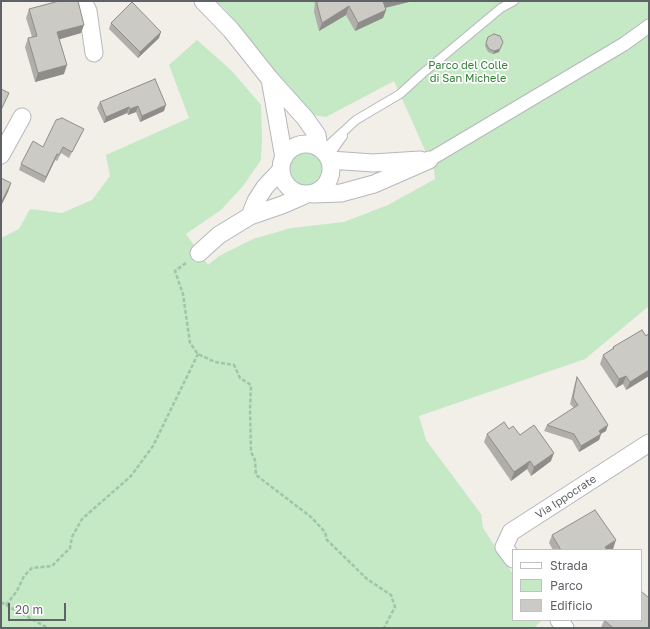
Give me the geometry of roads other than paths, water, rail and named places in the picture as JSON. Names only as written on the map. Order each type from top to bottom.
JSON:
[{"type":"street","points":[[83,1],[88,12],[94,53]]},
{"type":"street","points":[[199,253],[219,235],[250,216],[321,190],[330,177],[331,168],[317,135],[305,118],[270,79],[230,30],[203,1]]},
{"type":"street","points":[[270,79],[284,182],[289,188],[297,193],[341,194],[374,184],[428,160],[624,44],[649,26]]},
{"type":"street","points":[[1,154],[22,117]]},
{"type":"street","points":[[250,216],[256,201],[282,164],[289,151],[303,144],[311,145],[325,154],[373,162],[428,160]]},
{"type":"street","name":"Via Ippocrate","points":[[508,553],[511,532],[642,456],[649,443]]},
{"type":"lane","points":[[325,154],[356,120],[400,94],[501,8],[514,1]]},
{"type":"park label","name":"Parco del Colle di San Michele","points":[[468,72]]}]
